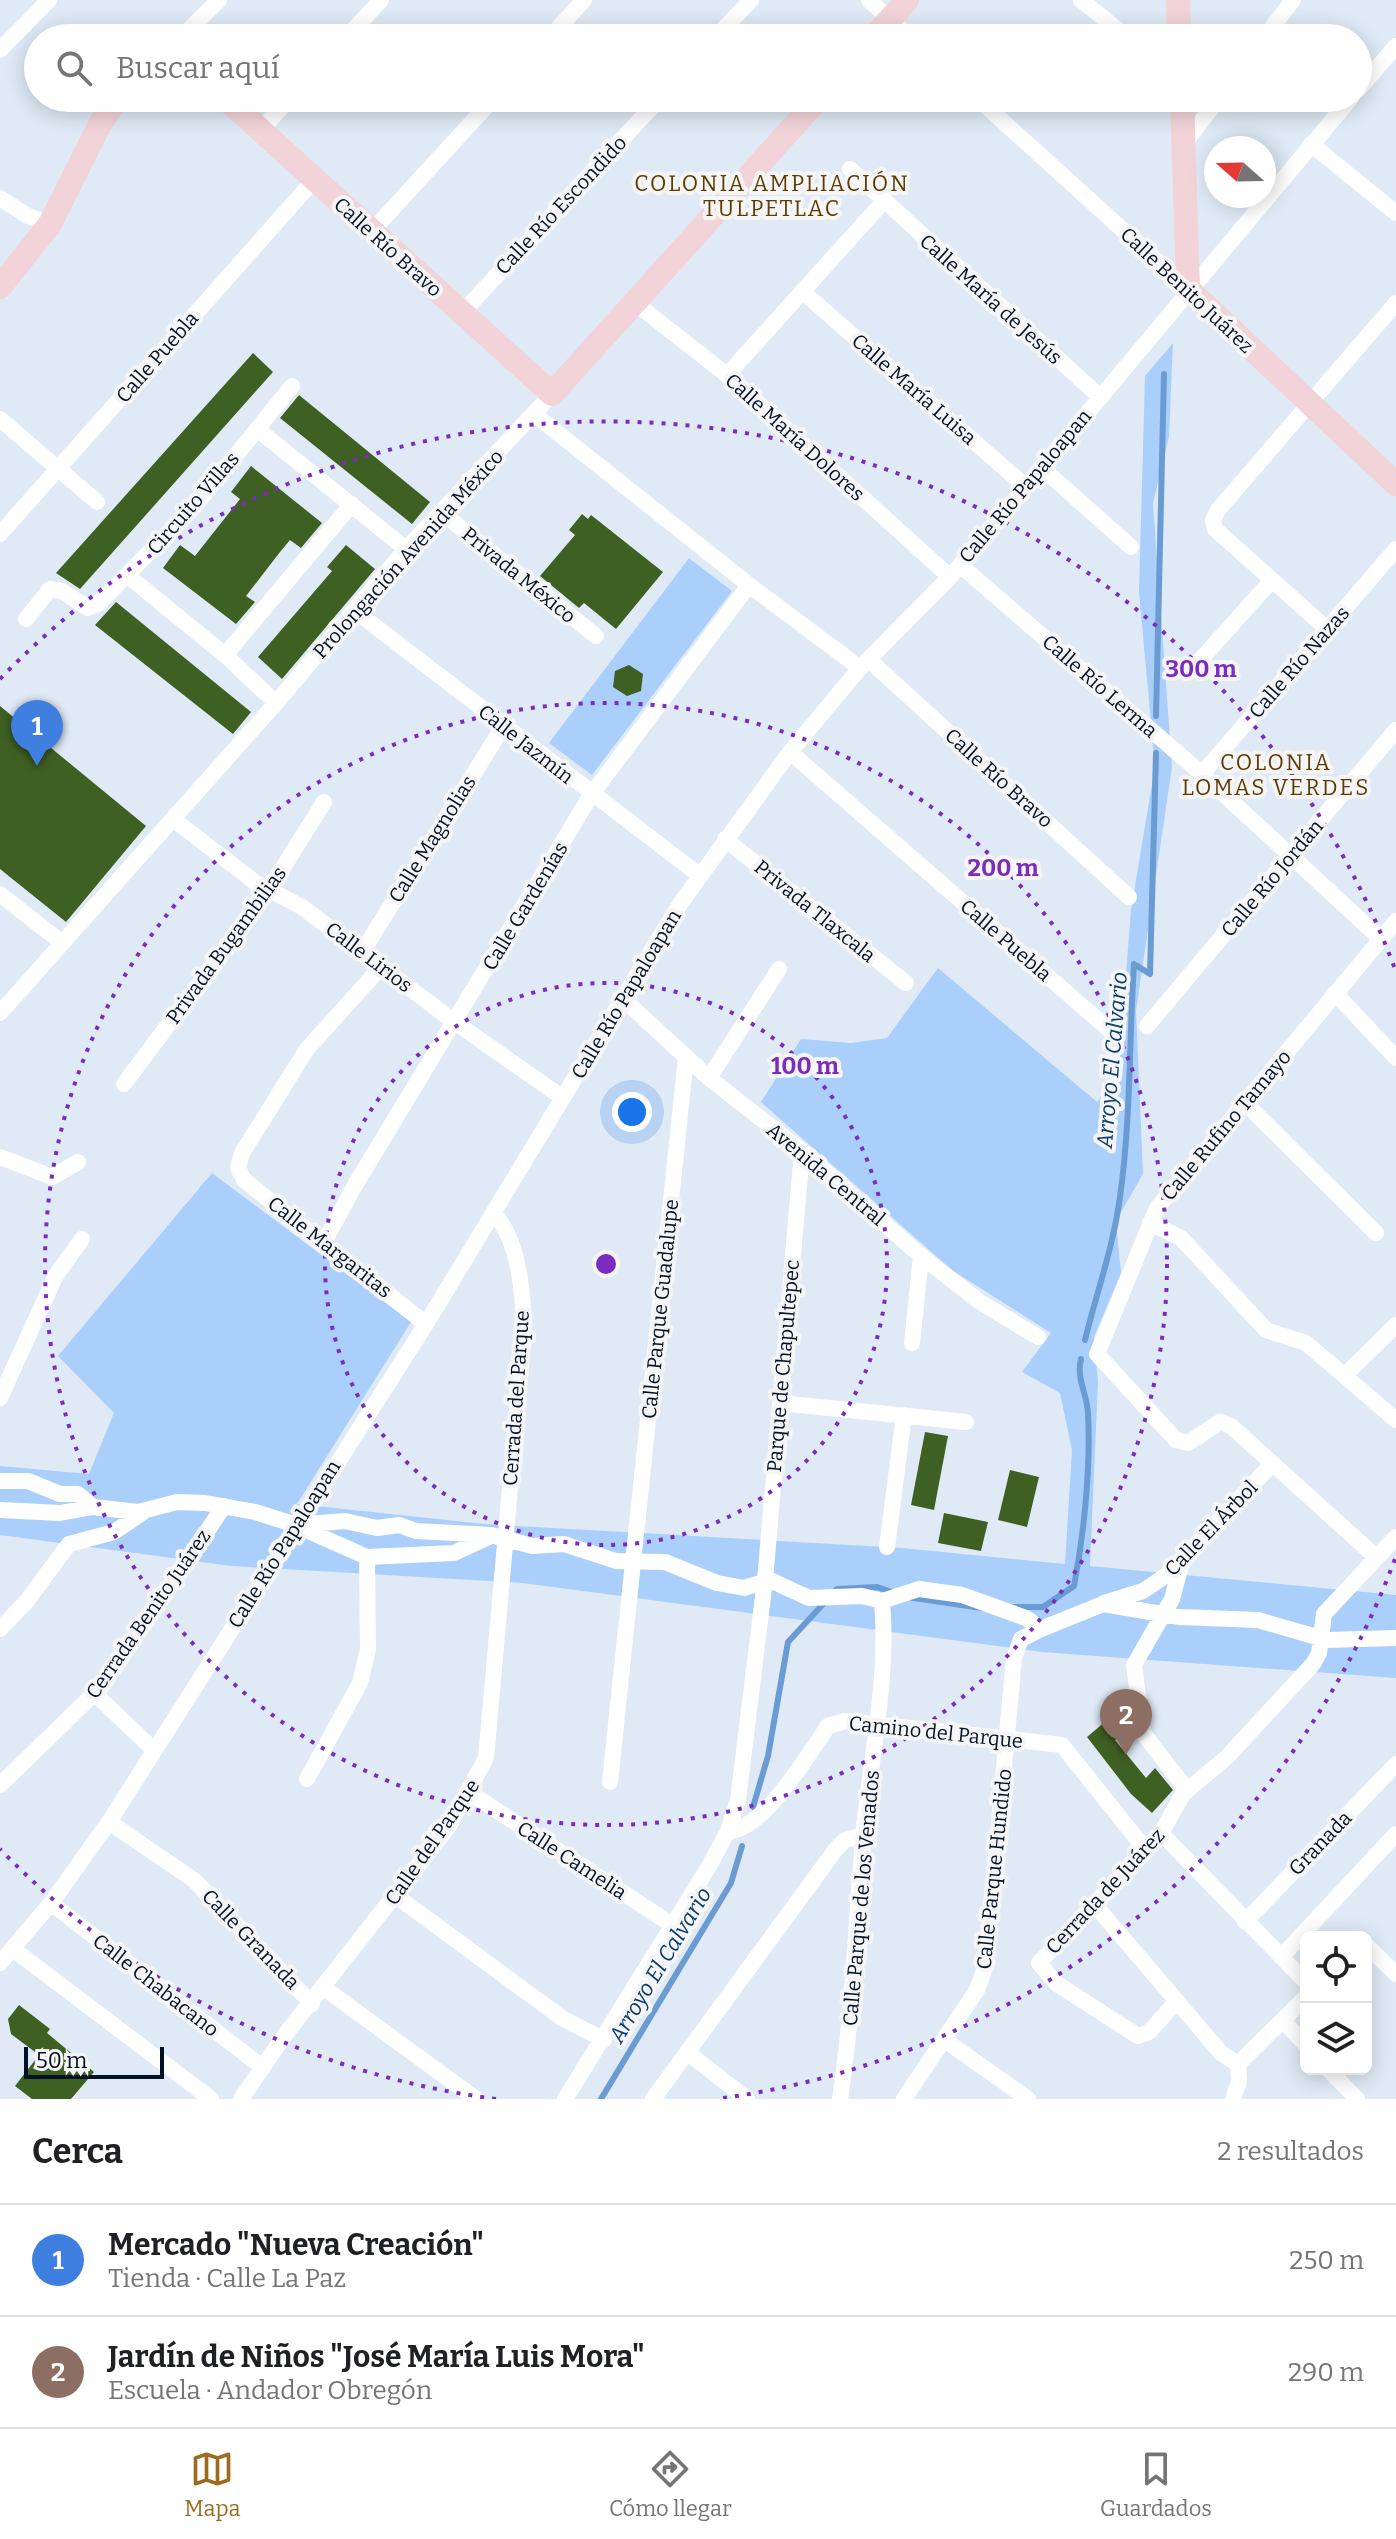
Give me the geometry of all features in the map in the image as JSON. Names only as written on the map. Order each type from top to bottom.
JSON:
[{"type":"street","points":[[25,24],[49,0]]},
{"type":"street","points":[[195,24],[219,0]]},
{"type":"street","points":[[359,24],[381,0]]},
{"type":"street","points":[[562,24],[584,0]]},
{"type":"street","points":[[728,24],[751,0]]},
{"type":"street","points":[[869,0],[896,24]]},
{"type":"street","points":[[886,24],[907,0]]},
{"type":"street","points":[[1081,0],[1111,24]]},
{"type":"street","points":[[1178,0],[1179,24]]},
{"type":"street","points":[[1275,24],[1293,0]]},
{"type":"street","points":[[0,50],[24,26]]},
{"type":"street","points":[[1372,74],[1396,46]]},
{"type":"street","points":[[0,287],[50,224],[109,112]]},
{"type":"street","name":"Calle Río Bravo","points":[[240,112],[552,394]]},
{"type":"street","points":[[260,131],[277,112]]},
{"type":"street","points":[[372,231],[481,112]]},
{"type":"street","name":"Calle Río Escondido","points":[[462,313],[647,112]]},
{"type":"street","name":"Prolongación Avenida México","points":[[0,1013],[276,703],[354,610],[401,545],[442,513],[806,112]]},
{"type":"street","name":"Calle Benito Juárez","points":[[992,112],[1396,484]]},
{"type":"street","points":[[1183,112],[1188,289]]},
{"type":"street","points":[[1185,143],[1208,112]]},
{"type":"street","name":"Calle Río Papaloapan","points":[[0,1963],[51,1903],[109,1822],[426,1324],[699,875],[725,839],[790,752],[865,664],[955,571],[1339,112]]},
{"type":"street","points":[[1311,144],[1396,213]]},
{"type":"street","name":"Calle María de Jesús","points":[[850,169],[1099,396]]},
{"type":"street","name":"Calle Puebla","points":[[0,534],[314,180]]},
{"type":"street","points":[[0,198],[28,216],[50,224]]},
{"type":"street","points":[[727,375],[884,201]]},
{"type":"street","name":"Calle María Luisa","points":[[803,292],[1025,486]]},
{"type":"street","name":"Calle María Dolores","points":[[635,303],[727,375],[955,571]]},
{"type":"street","points":[[1327,629],[1215,529],[1213,520],[1218,510],[1396,303]]},
{"type":"street","name":"Circuito Villas","points":[[26,619],[50,589],[58,589],[85,607],[92,608],[128,576],[194,507],[292,386]]},
{"type":"street","name":"Calle Río Bravo","points":[[534,414],[749,585],[865,664],[1129,897]]},
{"type":"street","points":[[0,419],[57,471],[97,502]]},
{"type":"street","points":[[257,429],[401,545]]},
{"type":"street","points":[[1041,467],[1131,547]]},
{"type":"street","points":[[225,655],[352,504]]},
{"type":"street","name":"Privada México","points":[[442,513],[596,636]]},
{"type":"street","name":"Calle Río Nazas","points":[[1202,774],[1396,549]]},
{"type":"street","name":"Calle Río Lerma","points":[[955,571],[1202,774],[1381,939]]},
{"type":"street","points":[[128,576],[225,655],[276,703]]},
{"type":"street","points":[[1194,667],[1272,580]]},
{"type":"street","name":"Calle Gardenías","points":[[324,1242],[355,1185],[456,1023],[591,795],[749,585]]},
{"type":"street","name":"Calle Jazmín","points":[[354,610],[699,875]]},
{"type":"street","name":"Calle Magnolias","points":[[362,952],[503,727]]},
{"type":"street","name":"Calle Río Jordán","points":[[1147,1026],[1396,730]]},
{"type":"street","name":"Calle Puebla","points":[[790,752],[1113,1033]]},
{"type":"street","name":"Privada Bugambilias","points":[[124,1084],[269,890],[324,802]]},
{"type":"street","name":"Calle Lirios","points":[[173,819],[269,890],[302,907],[456,1023],[563,1098]]},
{"type":"street","name":"Privada Tlaxcala","points":[[725,839],[906,983]]},
{"type":"street","points":[[0,894],[61,942]]},
{"type":"street","name":"Calle Rufino Tamayo","points":[[1272,1464],[1231,1426],[1220,1422],[1188,1443],[1180,1442],[1097,1354],[1157,1208],[1396,921]]},
{"type":"street","name":"Calle Margaritas","points":[[381,967],[307,1049],[242,1153],[238,1168],[244,1180],[426,1324]]},
{"type":"street","points":[[709,1078],[779,969]]},
{"type":"street","points":[[1335,993],[1396,1058]]},
{"type":"street","name":"Avenida Central","points":[[623,999],[709,1078],[802,1151],[921,1256],[980,1302],[1038,1337]]},
{"type":"street","name":"Calle Parque Guadalupe","points":[[610,1782],[686,1057]]},
{"type":"street","points":[[1245,1103],[1376,1233]]},
{"type":"street","name":"Parque de Chapultepec","points":[[565,2099],[674,1926],[728,1831],[744,1773],[765,1580],[802,1151]]},
{"type":"street","points":[[0,1157],[52,1177],[78,1162]]},
{"type":"street","name":"Cerrada del Parque","points":[[494,1214],[502,1224],[517,1270],[524,1331],[499,1538]]},
{"type":"street","points":[[1150,1223],[1181,1238],[1266,1330],[1279,1336],[1300,1339],[1346,1374],[1396,1420]]},
{"type":"street","points":[[0,1398],[56,1275],[82,1239]]},
{"type":"street","points":[[912,1343],[921,1256]]},
{"type":"street","points":[[1346,1374],[1396,1325]]},
{"type":"street","points":[[780,1403],[966,1422]]},
{"type":"street","points":[[887,1547],[904,1415]]},
{"type":"street","points":[[1272,1464],[1376,1557]]},
{"type":"street","name":"Calle El Árbol","points":[[1041,1629],[1156,1584],[1182,1562],[1272,1464]]},
{"type":"street","points":[[0,1481],[28,1481],[60,1494],[78,1494],[93,1507]]},
{"type":"street","points":[[0,1629],[26,1602],[69,1544],[114,1532],[145,1511],[177,1502],[224,1506],[296,1525],[367,1557],[454,1553],[499,1538]]},
{"type":"street","name":"Cerrada Benito Juárez","points":[[0,1785],[95,1694],[224,1506]]},
{"type":"street","points":[[0,1510],[60,1513],[93,1507],[145,1511]]},
{"type":"street","points":[[296,1525],[345,1521],[377,1528],[399,1525],[416,1531],[499,1538],[532,1546],[564,1544],[616,1561],[665,1562],[717,1583],[744,1588],[765,1580],[777,1581],[809,1598],[862,1596],[882,1601],[919,1589],[950,1593],[989,1602],[1033,1622],[1041,1629]]},
{"type":"street","points":[[1320,1638],[1322,1619],[1327,1609],[1396,1537]]},
{"type":"street","name":"Calle del Parque","points":[[249,2096],[262,2067],[396,1896],[470,1793],[490,1742],[499,1538]]},
{"type":"street","points":[[307,1779],[360,1683],[368,1649],[367,1557]]},
{"type":"street","points":[[1182,1562],[1181,1573],[1164,1615],[1135,1659],[1139,1721],[1147,1739],[1187,1790]]},
{"type":"street","name":"Calle Parque de los Venados","points":[[840,2099],[849,2040],[864,1835],[877,1724],[884,1634],[882,1601]]},
{"type":"street","points":[[1103,1604],[1164,1615],[1258,1620],[1320,1638],[1396,1638]]},
{"type":"street","name":"Calle Parque Hundido","points":[[904,2099],[946,2041],[981,1983],[986,1965],[1016,1649],[1021,1639],[1041,1629]]},
{"type":"street","name":"Cerrada de Juárez","points":[[1176,2002],[1149,2032],[1141,2036],[1057,1984],[1039,1963],[1161,1833],[1187,1790],[1227,1757],[1317,1659],[1320,1638]]},
{"type":"street","points":[[95,1694],[154,1750]]},
{"type":"street","name":"Camino del Parque","points":[[728,1831],[745,1828],[763,1814],[828,1726],[845,1721],[1054,1744],[1067,1749],[1145,1849]]},
{"type":"street","name":"Granada","points":[[1245,1922],[1396,1764]]},
{"type":"street","name":"Calle Camelia","points":[[470,1793],[674,1926]]},
{"type":"street","name":"Calle Granada","points":[[109,1822],[194,1880],[312,2004]]},
{"type":"street","points":[[1161,1833],[1300,1976]]},
{"type":"street","points":[[1281,1957],[1396,1834]]},
{"type":"street","points":[[653,2099],[836,1849],[845,1840],[864,1835]]},
{"type":"street","points":[[396,1896],[562,2018],[604,2040]]},
{"type":"street","name":"Calle Chabacano","points":[[51,1903],[262,2067]]},
{"type":"street","points":[[1094,1904],[1221,2053],[1238,2064]]},
{"type":"street","points":[[13,1949],[211,2099]]},
{"type":"street","points":[[1372,1951],[1396,1974]]},
{"type":"street","name":"Calle Granada","points":[[324,1988],[476,2099]]},
{"type":"street","points":[[1233,2099],[1239,2081],[1238,2064],[1300,2003]]},
{"type":"street","points":[[1283,2021],[1300,2039]]},
{"type":"street","points":[[946,2041],[1028,2099]]},
{"type":"street","points":[[687,2052],[747,2099]]},
{"type":"street","points":[[1334,2075],[1357,2099]]},
{"type":"shaded area","points":[[1173,343],[1169,437],[1153,503],[1172,767],[1136,1011],[1143,1174],[1116,1221],[1121,1273],[1094,1337],[1098,1382],[1090,1566],[1396,1595],[1396,1678],[1042,1652],[523,1583],[232,1566],[0,1535],[0,1466],[89,1474],[114,1413],[58,1356],[212,1173],[411,1322],[297,1504],[484,1524],[902,1548],[1065,1564],[1072,1450],[1060,1393],[1022,1372],[1051,1333],[952,1270],[761,1102],[801,1039],[851,1043],[887,1038],[938,968],[1097,1102],[1118,1077],[1131,910],[1155,766],[1139,592],[1145,376]]},
{"type":"shaded area","points":[[689,558],[732,591],[592,775],[549,743]]},
{"type":"building","points":[[253,353],[273,372],[80,589],[56,573]]},
{"type":"building","points":[[299,395],[430,502],[412,524],[280,418]]},
{"type":"building","points":[[251,466],[322,523],[301,548],[290,540],[246,596],[255,602],[236,624],[163,568],[180,545],[195,556],[240,499],[231,492]]},
{"type":"building","points":[[582,514],[588,519],[591,515],[663,572],[616,629],[584,603],[579,608],[540,576],[575,535],[569,530]]},
{"type":"building","points":[[346,545],[375,569],[282,679],[258,657],[332,571],[327,567]]},
{"type":"building","points":[[116,602],[251,712],[233,734],[95,625]]},
{"type":"building","points":[[629,665],[643,674],[641,691],[627,696],[613,687],[615,671]]},
{"type":"building","points":[[0,706],[146,826],[66,922],[0,869]]},
{"type":"building","points":[[925,1432],[948,1436],[934,1510],[911,1505]]},
{"type":"building","points":[[1010,1470],[1039,1477],[1027,1527],[998,1520]]},
{"type":"building","points":[[944,1513],[988,1522],[981,1551],[938,1543]]},
{"type":"building","points":[[1106,1721],[1119,1737],[1115,1740],[1146,1778],[1155,1768],[1173,1790],[1152,1813],[1131,1794],[1087,1737]]},
{"type":"building","points":[[19,2005],[50,2029],[47,2033],[94,2072],[71,2099],[32,2099],[15,2086],[39,2055],[11,2034],[8,2019]]},
{"type":"waterway","name":"Arroyo El Calvario","points":[[1156,716],[1164,374]]},
{"type":"waterway","name":"Arroyo El Calvario","points":[[1085,1340],[1109,1252],[1124,1168],[1134,964],[1150,974],[1156,753]]},
{"type":"waterway","name":"Arroyo El Calvario","points":[[1013,1607],[1043,1607],[1074,1586],[1088,1477],[1088,1413],[1080,1373],[1081,1359]]},
{"type":"waterway","name":"Arroyo El Calvario","points":[[834,1592],[837,1589],[877,1587],[892,1592]]},
{"type":"waterway","name":"Arroyo El Calvario","points":[[907,1597],[982,1608]]},
{"type":"waterway","name":"Arroyo El Calvario","points":[[753,1807],[768,1756],[788,1642],[826,1601]]},
{"type":"waterway","name":"Arroyo El Calvario","points":[[601,2099],[731,1883],[742,1846]]},
{"type":"place","name":"Mercado \"Nueva Creación\"","points":[[37,766]]},
{"type":"place","name":"Jardín de Niños \"José María Luis Mora\"","points":[[1126,1755]]},
{"type":"district","name":"COLONIA AMPLIACIÓN TULPETLAC","points":[[772,196]]},
{"type":"district","name":"COLONIA LOMAS VERDES","points":[[1276,774]]}]
